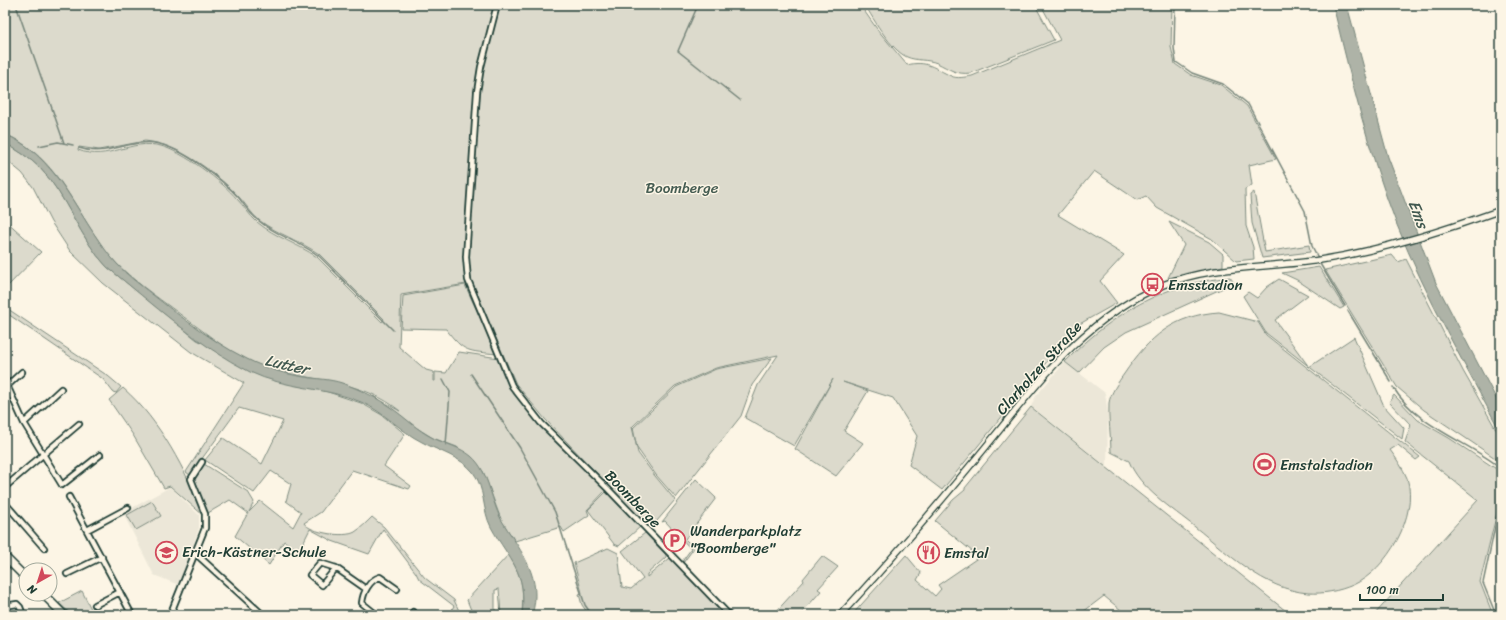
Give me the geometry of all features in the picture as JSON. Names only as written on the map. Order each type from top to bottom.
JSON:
[{"type":"main road","points":[[5,557],[18,570]]},
{"type":"main road","points":[[51,602],[64,615]]},
{"type":"street","name":"Boomberge","points":[[497,5],[481,67],[477,92],[466,257],[468,280],[512,386],[517,393],[541,423],[608,489],[729,615]]},
{"type":"street","name":"Clarholzer Straße","points":[[840,615],[926,519],[1057,362],[1081,336],[1099,321],[1129,301],[1178,280],[1234,269],[1323,259],[1398,244],[1500,210]]},
{"type":"street","points":[[7,386],[22,372]]},
{"type":"street","points":[[5,381],[24,424],[62,485],[100,455]]},
{"type":"street","points":[[24,424],[61,389]]},
{"type":"street","points":[[5,487],[79,424]]},
{"type":"street","points":[[170,615],[205,528],[205,514],[191,479],[202,462]]},
{"type":"street","points":[[69,497],[132,615]]},
{"type":"street","points":[[5,503],[44,548]]},
{"type":"street","points":[[87,530],[128,508]]},
{"type":"street","points":[[195,553],[263,615]]},
{"type":"street","points":[[67,574],[102,557]]},
{"type":"street","points":[[336,568],[322,585],[310,575],[320,563],[336,568],[366,589]]},
{"type":"street","points":[[377,615],[362,604],[363,594],[374,579],[380,577],[397,590]]},
{"type":"street","points":[[95,606],[120,592]]},
{"type":"street","points":[[5,606],[17,604],[23,615]]},
{"type":"shaded area","points":[[1333,5],[1347,5],[1388,157],[1436,283],[1501,408],[1501,433],[1433,305],[1397,225],[1369,144]]},
{"type":"shaded area","points":[[5,134],[27,147],[45,163],[74,202],[101,244],[116,263],[134,280],[203,333],[232,351],[268,368],[298,376],[328,380],[348,385],[385,403],[427,435],[458,448],[471,456],[483,471],[499,516],[518,545],[529,566],[535,589],[535,602],[532,615],[522,615],[522,587],[516,567],[491,527],[486,513],[480,485],[473,472],[468,467],[456,458],[414,438],[377,411],[361,402],[334,393],[263,378],[231,361],[194,337],[107,267],[97,256],[50,179],[32,161],[5,143]]},
{"type":"shaded area","points":[[1065,362],[1105,393],[1108,414],[1107,467],[1031,406],[1036,396]]},
{"type":"shaded area","name":"Erich-Kästner-Schule","points":[[170,487],[199,515],[199,528],[179,585],[154,575],[123,513]]},
{"type":"green space","name":"Boomberge","points":[[5,5],[860,5],[877,29],[907,65],[920,63],[925,64],[958,78],[972,76],[1060,40],[1041,5],[1172,5],[1171,47],[1175,64],[1191,75],[1221,85],[1247,106],[1276,159],[1249,165],[1252,185],[1245,189],[1246,226],[1253,247],[1254,259],[1236,261],[1212,239],[1157,208],[1146,196],[1137,200],[1094,171],[1058,215],[1124,255],[1100,281],[1117,303],[1076,326],[942,490],[909,465],[917,436],[893,398],[843,382],[868,391],[844,431],[863,443],[836,476],[795,449],[833,379],[794,446],[745,418],[758,385],[778,355],[716,368],[675,386],[632,427],[638,453],[675,500],[650,529],[545,419],[516,384],[472,283],[401,295],[399,347],[426,370],[434,372],[434,381],[435,372],[446,373],[459,352],[499,358],[510,388],[540,425],[605,491],[587,510],[589,515],[564,532],[561,527],[515,541],[502,522],[483,471],[457,447],[433,438],[412,425],[373,396],[400,411],[386,401],[372,394],[357,388],[325,380],[264,367],[249,361],[223,346],[144,288],[121,268],[105,251],[56,175],[34,152],[5,134]],"holes":[[[145,141],[158,143],[183,153],[207,169],[229,187],[260,221],[319,254],[384,319],[382,322],[317,257],[264,227],[254,219],[222,184],[202,168],[180,154],[170,149],[150,144],[100,153],[89,153],[78,150],[79,147],[99,150]]]},
{"type":"green space","points":[[865,5],[1035,5],[1054,40],[971,73],[961,73],[953,71],[937,63],[907,57],[901,53],[883,34]]},
{"type":"green space","points":[[5,143],[32,161],[50,179],[97,256],[107,267],[197,340],[294,385],[322,390],[361,403],[382,415],[405,434],[384,466],[411,486],[409,489],[352,470],[321,512],[304,523],[308,527],[320,532],[344,535],[355,532],[372,517],[384,527],[425,578],[454,600],[461,615],[458,615],[452,609],[454,606],[419,579],[383,529],[369,554],[332,541],[310,529],[299,551],[284,541],[269,565],[235,536],[248,513],[230,500],[208,513],[193,480],[204,464],[248,492],[254,502],[249,512],[260,501],[293,527],[301,512],[286,501],[291,484],[271,471],[254,493],[205,460],[223,438],[262,464],[283,421],[239,408],[190,475],[186,472],[244,383],[191,352],[103,283],[70,251],[51,222],[33,187],[22,173],[5,159]]},
{"type":"green space","points":[[1254,192],[1265,252],[1309,245],[1310,252],[1262,258],[1252,223],[1250,195]]},
{"type":"green space","points":[[5,220],[41,252],[5,289]]},
{"type":"green space","points":[[1169,222],[1209,242],[1223,254],[1223,266],[1168,278],[1184,245]]},
{"type":"green space","points":[[1392,255],[1398,262],[1406,259],[1463,371],[1501,438],[1501,462],[1424,410],[1397,387],[1325,270]]},
{"type":"green space","points":[[1319,267],[1344,307],[1340,309],[1297,280],[1282,273]]},
{"type":"green space","points":[[1230,277],[1234,283],[1126,332],[1104,347],[1079,373],[1065,362],[1104,327],[1132,308],[1147,300],[1185,285]]},
{"type":"green space","points":[[1279,279],[1308,295],[1275,320],[1308,366],[1266,333],[1243,296],[1248,292],[1257,298],[1267,287]]},
{"type":"green space","points":[[465,285],[497,354],[473,351],[462,347],[446,329],[401,328],[403,296]]},
{"type":"green space","points":[[5,307],[108,376],[121,387],[116,393],[113,392],[103,379],[5,312]]},
{"type":"green space","name":"Emstalstadion","points":[[1219,312],[1258,322],[1266,335],[1420,457],[1416,460],[1398,445],[1390,450],[1407,478],[1410,493],[1404,524],[1397,540],[1388,554],[1366,578],[1353,585],[1331,592],[1308,593],[1276,585],[1261,577],[1234,559],[1158,497],[1141,480],[1129,461],[1111,452],[1109,403],[1117,384],[1133,361],[1153,339],[1176,323],[1203,314]]},
{"type":"green space","points":[[1354,337],[1384,406],[1404,428],[1402,439],[1309,367]]},
{"type":"green space","points":[[772,358],[752,385],[741,416],[676,498],[656,475],[637,448],[633,428],[676,387],[716,369]]},
{"type":"green space","points":[[123,388],[149,415],[171,447],[204,516],[170,486],[164,488],[133,435],[109,400]]},
{"type":"green space","points":[[1394,395],[1418,420],[1449,438],[1501,472],[1501,496],[1480,582],[1493,615],[1374,615],[1478,500],[1405,442],[1411,425],[1389,402]]},
{"type":"green space","points":[[1031,407],[1291,615],[1127,615],[1104,596],[1079,615],[852,615],[906,555],[921,573],[917,580],[935,596],[941,589],[938,585],[979,557],[935,521],[953,500],[965,490],[965,488]]},
{"type":"green space","points":[[696,479],[716,498],[685,539],[694,548],[683,563],[683,560],[691,549],[665,521],[662,522]]},
{"type":"green space","points":[[606,492],[640,527],[619,546],[614,544],[588,510]]},
{"type":"green space","points":[[152,501],[161,516],[136,530],[127,515]]},
{"type":"green space","points":[[645,533],[666,555],[666,557],[647,574],[647,577],[670,558],[724,615],[589,615],[582,605],[579,594],[582,593],[574,563],[608,548],[618,553],[622,587],[631,589],[643,579],[622,551]]},
{"type":"green space","points":[[509,554],[521,582],[523,595],[522,613],[501,615],[499,589],[495,590],[495,615],[473,615],[467,600]]},
{"type":"green space","points":[[822,556],[838,567],[818,589],[821,591],[800,615],[773,615],[804,581],[803,579]]},
{"type":"green space","points":[[82,591],[92,611],[96,609],[99,615],[72,615],[59,603]]},
{"type":"waterway","points":[[16,5],[64,143]]},
{"type":"waterway","points":[[698,5],[678,51],[740,100]]},
{"type":"waterway","points":[[1175,5],[1174,48],[1176,62],[1192,73],[1223,84],[1248,104],[1305,211],[1312,246],[1318,258]]},
{"type":"waterway","points":[[39,146],[58,142],[73,145]]},
{"type":"waterway","points":[[79,148],[99,151],[139,143],[149,143],[159,144],[179,152],[213,174],[239,198],[259,221],[273,231],[319,256],[393,330]]},
{"type":"waterway","points":[[1319,262],[1345,306]]},
{"type":"waterway","points":[[1348,311],[1391,382]]},
{"type":"waterway","points":[[471,374],[520,448],[555,512],[585,605],[592,615]]},
{"type":"waterway","points":[[443,379],[450,392],[446,445]]},
{"type":"waterway","points":[[1393,387],[1403,401],[1428,423],[1473,449],[1501,468]]},
{"type":"waterway","points":[[1496,615],[1483,583],[1501,499]]},
{"type":"place","name":"Emsstadion","points":[[1152,285]]},
{"type":"place","name":"Emstalstadion","points":[[1265,465]]},
{"type":"place","name":"Wanderparkplatz \"Boomberge\"","points":[[674,540]]},
{"type":"place","name":"Erich-Kästner-Schule","points":[[167,552]]},
{"type":"place","name":"Emstal","points":[[929,553]]},
{"type":"water label","name":"Ems","points":[[1419,214]]},
{"type":"water label","name":"Lutter","points":[[287,364]]}]
